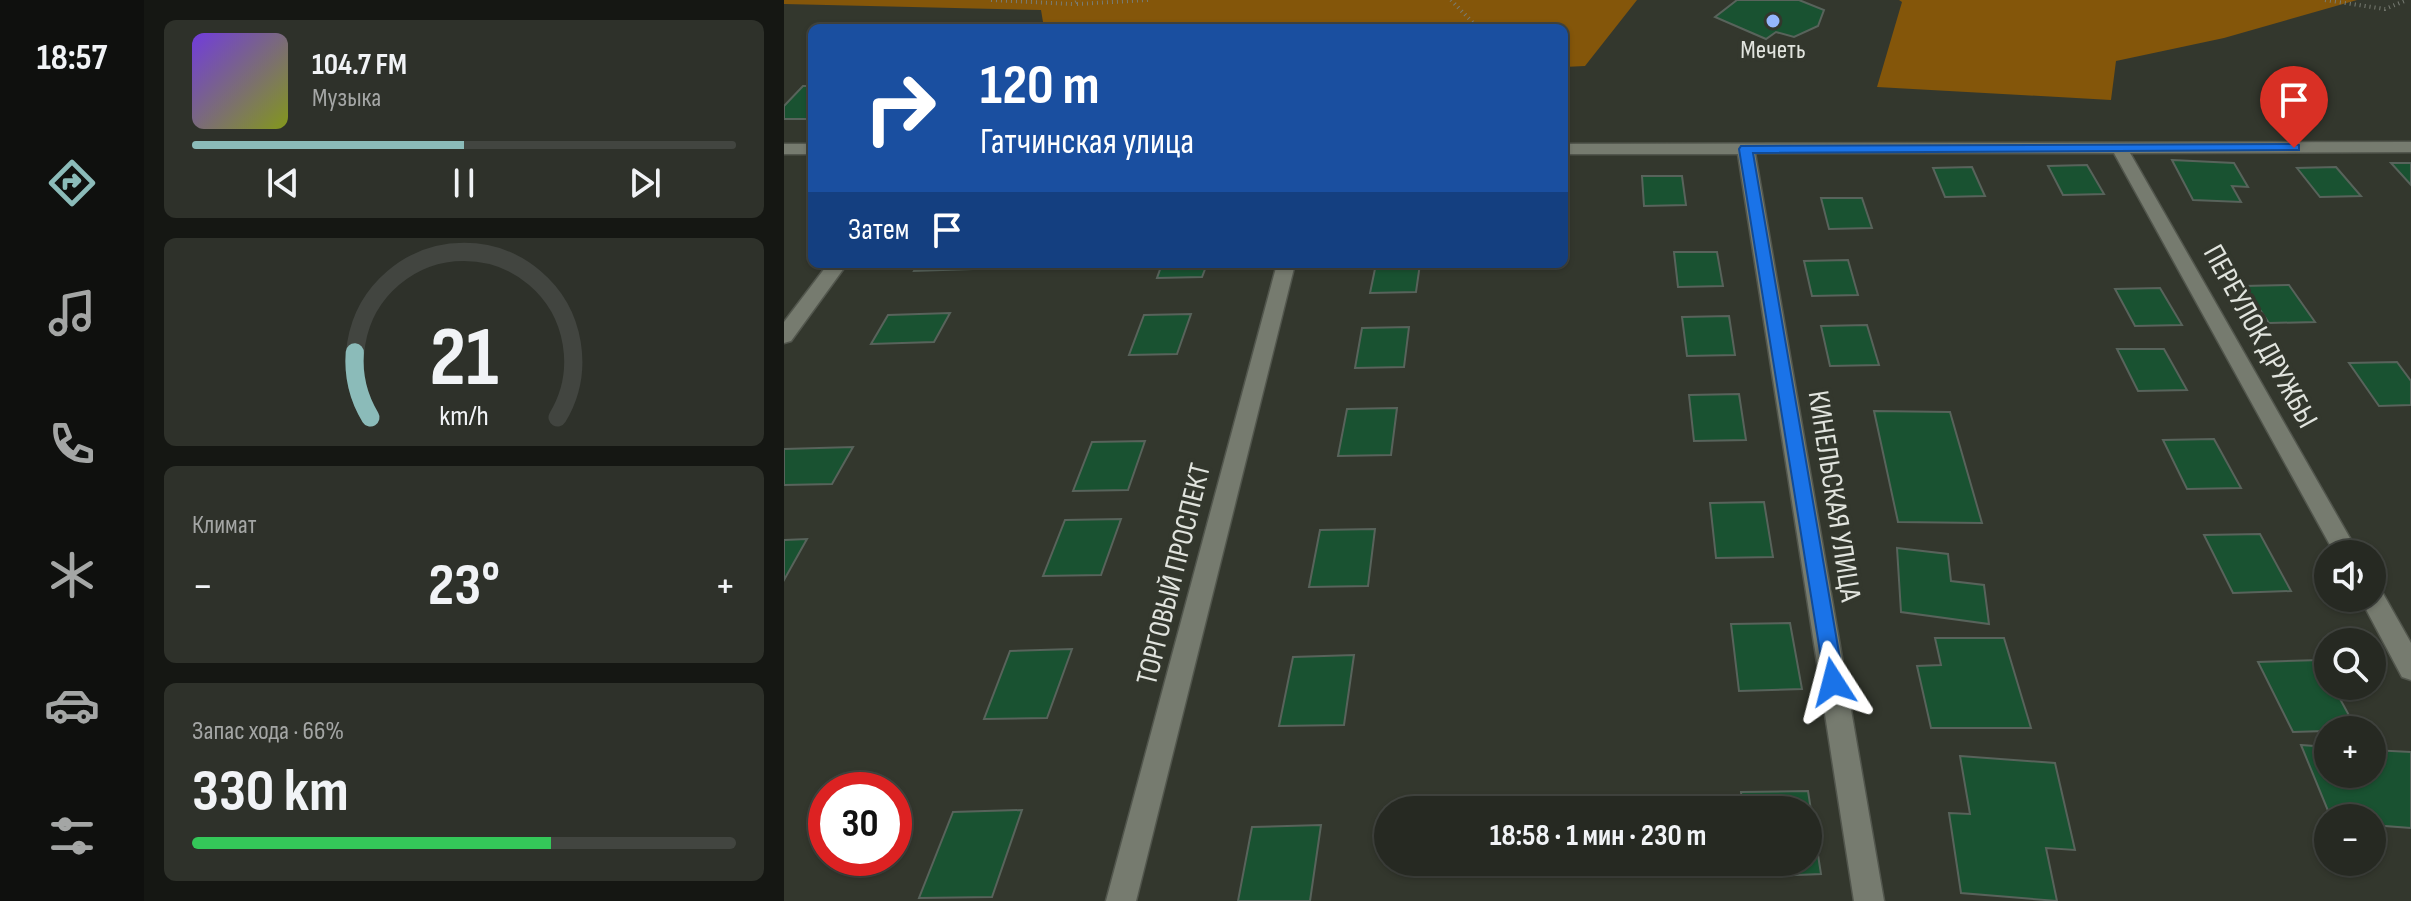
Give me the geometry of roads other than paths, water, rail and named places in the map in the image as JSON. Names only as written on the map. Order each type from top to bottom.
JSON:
[{"type":"street","points":[[1568,149],[2411,147]]},
{"type":"street","points":[[784,149],[808,149]]},
{"type":"street","name":"КИНЕЛЬСКАЯ УЛИЦА","points":[[1746,149],[1869,901]]},
{"type":"street","name":"ПЕРЕУЛОК ДРУЖБЫ","points":[[2120,149],[2339,540]]},
{"type":"street","points":[[784,336],[835,268]]},
{"type":"street","name":"ТОРГОВЫЙ ПРОСПЕКТ","points":[[1121,901],[1285,268]]},
{"type":"street","points":[[2380,612],[2411,668]]},
{"type":"place","name":"Мечеть","points":[[1773,21]]}]
